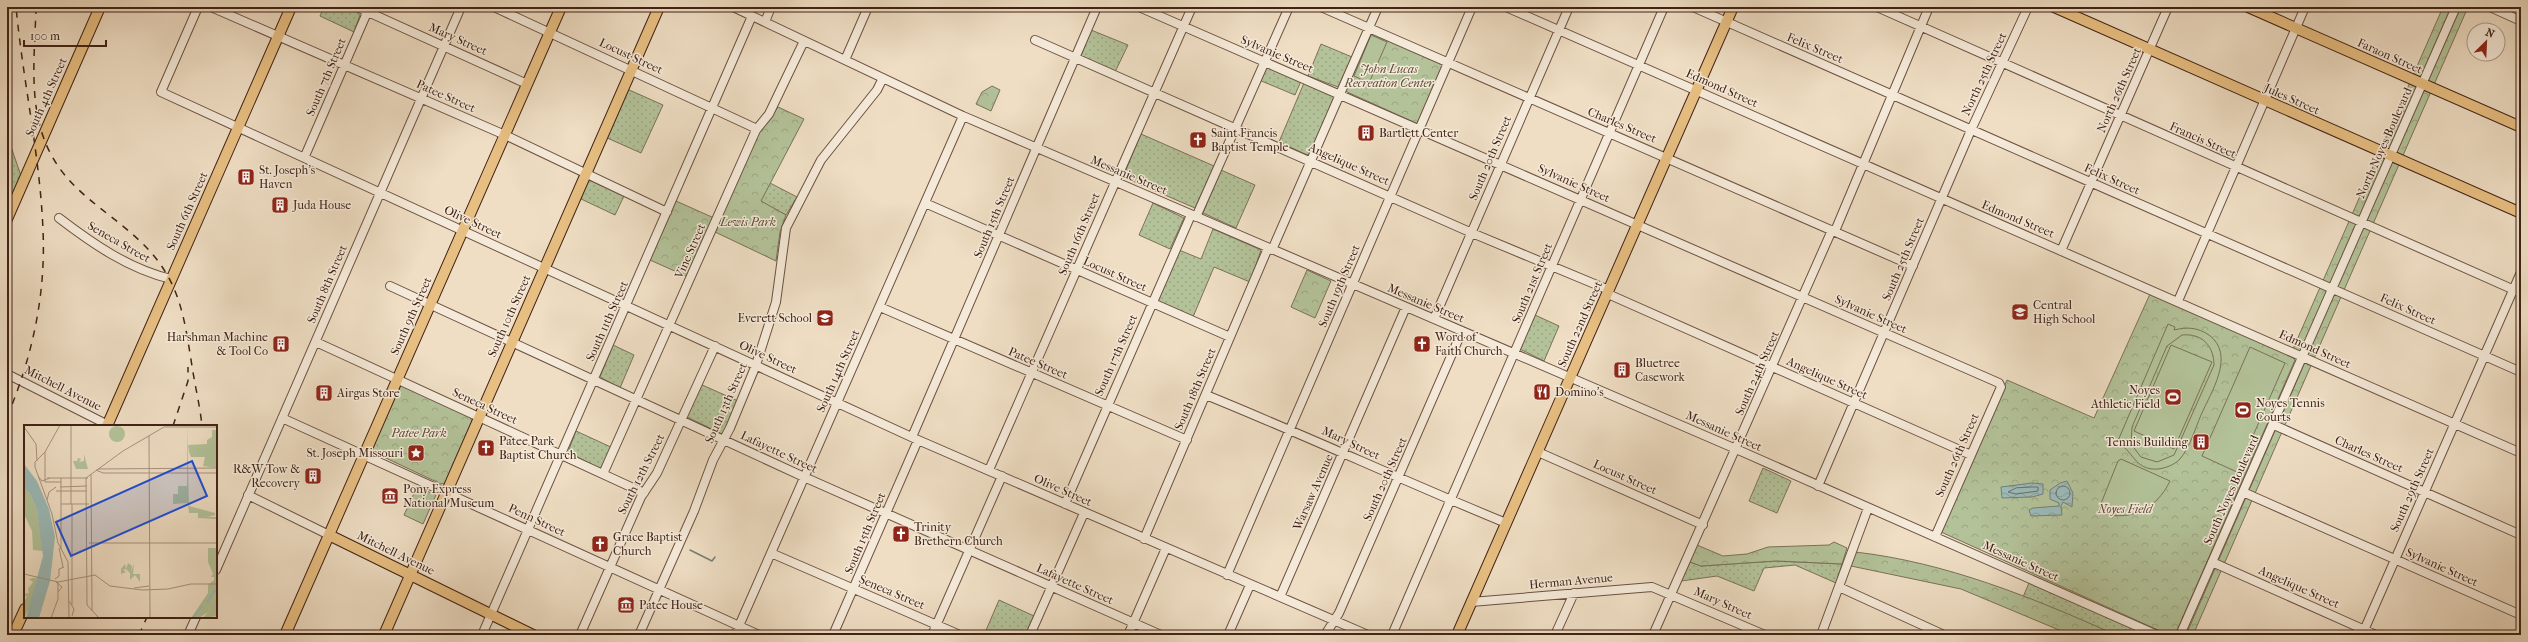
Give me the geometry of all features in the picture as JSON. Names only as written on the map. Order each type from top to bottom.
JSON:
[{"type":"main road","name":"South 4th Street","points":[[7,219],[100,7]]},
{"type":"main road","name":"South 6th Street","points":[[108,425],[291,7]]},
{"type":"main road","name":"South 9th Street","points":[[285,635],[561,7]]},
{"type":"main road","name":"South 10th Street","points":[[384,635],[659,7]]},
{"type":"main road","name":"South 22nd Street","points":[[1457,635],[1668,158],[1733,7]]},
{"type":"main road","name":"Jules Street","points":[[2054,7],[2521,213]]},
{"type":"main road","name":"Faraon Street","points":[[2248,7],[2521,127]]},
{"type":"main road","name":"Mitchell Avenue","points":[[329,535],[533,635]]},
{"type":"main road","points":[[14,635],[24,611]]},
{"type":"street","name":"Olive Street","points":[[198,7],[161,92],[305,156],[837,403],[1084,513],[1368,635]]},
{"type":"street","name":"Patee Street","points":[[211,7],[421,98],[667,212]]},
{"type":"street","name":"Mary Street","points":[[356,7],[368,9],[527,84]]},
{"type":"street","name":"South 8th Street","points":[[217,568],[461,7]]},
{"type":"street","name":"Locust Street","points":[[494,7],[713,107],[757,129]]},
{"type":"street","name":"Messanie Street","points":[[733,7],[963,116],[1736,449],[2157,635]]},
{"type":"street","points":[[765,22],[771,7]]},
{"type":"street","points":[[845,60],[868,7]]},
{"type":"street","name":"South 15th Street","points":[[833,635],[886,514],[954,340],[1097,7]]},
{"type":"street","name":"Sylvanie Street","points":[[1139,7],[1999,383]]},
{"type":"street","name":"South 16th Street","points":[[989,470],[1192,7]]},
{"type":"street","name":"South 17th Street","points":[[1065,504],[1152,304],[1235,128],[1288,7]]},
{"type":"street","name":"Charles Street","points":[[1321,7],[1913,266]]},
{"type":"street","name":"South 18th Street","points":[[1144,539],[1230,337],[1311,161],[1378,7]]},
{"type":"street","name":"South 19th Street","points":[[1227,575],[1472,7]]},
{"type":"street","name":"Edmond Street","points":[[1506,7],[2521,453]]},
{"type":"street","name":"South 20th Street","points":[[1434,319],[1569,7]]},
{"type":"street","name":"South 21st Street","points":[[1392,635],[1664,7]]},
{"type":"street","name":"Felix Street","points":[[1693,7],[2521,372]]},
{"type":"street","name":"Francis Street","points":[[1877,7],[2236,168],[2517,291]]},
{"type":"street","name":"South 24th Street","points":[[1653,635],[1803,297],[1834,231],[1929,7]]},
{"type":"street","name":"North 25th Street","points":[[1971,130],[2028,7]]},
{"type":"street","name":"North 26th Street","points":[[2091,183],[2168,7]]},
{"type":"street","points":[[2178,301],[2306,7]]},
{"type":"street","name":"North Noyes Boulevard","points":[[2333,289],[2456,7]]},
{"type":"street","points":[[2490,7],[2521,21]]},
{"type":"street","name":"South 7th Street","points":[[305,156],[368,9]]},
{"type":"street","name":"South 11th Street","points":[[482,635],[752,16]]},
{"type":"street","name":"Angelique Street","points":[[1035,40],[1472,233],[1552,266],[1772,367],[1971,455]]},
{"type":"street","name":"Vine Street","points":[[603,474],[757,129],[769,114],[804,41]]},
{"type":"street","name":"South 13th Street","points":[[639,635],[689,522],[713,460],[724,440],[756,365],[776,302],[786,228],[821,160],[877,90],[883,78]]},
{"type":"street","name":"South 14th Street","points":[[735,635],[963,116]]},
{"type":"street","name":"South 25th Street","points":[[1818,486],[1855,403],[1971,130]]},
{"type":"street","points":[[2062,251],[2091,183]]},
{"type":"street","name":"Locust Street","points":[[925,204],[1230,337]]},
{"type":"street","name":"Seneca Street","points":[[59,218],[90,242],[145,271],[171,279]]},
{"type":"street","name":"South 29th Street","points":[[2363,632],[2485,356],[2517,291],[2521,272]]},
{"type":"street","name":"Lafayette Street","points":[[390,286],[804,477],[1161,635]]},
{"type":"street","name":"South Noyes Boulevard","points":[[2180,635],[2333,289]]},
{"type":"street","name":"Patee Street","points":[[880,307],[1187,440]]},
{"type":"street","name":"Warsaw Avenue","points":[[1280,597],[1406,307]]},
{"type":"street","name":"South 20th Street","points":[[1325,635],[1333,620],[1339,613],[1462,331]]},
{"type":"street","name":"Seneca Street","points":[[316,342],[644,493]]},
{"type":"street","name":"South 12th Street","points":[[580,635],[644,493],[657,473],[715,346]]},
{"type":"street","name":"Mitchell Avenue","points":[[7,374],[106,425]]},
{"type":"street","name":"South 26th Street","points":[[1935,537],[2001,387],[1999,383]]},
{"type":"street","name":"Mary Street","points":[[1206,395],[1291,429],[1398,478],[1506,523]]},
{"type":"street","name":"Penn Street","points":[[282,418],[528,528],[610,568],[759,635]]},
{"type":"street","name":"Charles Street","points":[[2274,425],[2521,535]]},
{"type":"street","name":"Locust Street","points":[[1538,452],[1703,525]]},
{"type":"street","points":[[932,635],[1002,476]]},
{"type":"street","name":"Sylvanie Street","points":[[2244,492],[2521,615]]},
{"type":"street","name":"Mitchell Avenue","points":[[248,495],[329,535]]},
{"type":"street","points":[[1821,635],[1868,508]]},
{"type":"street","points":[[1030,635],[1084,513]]},
{"type":"street","points":[[1128,635],[1166,548]]},
{"type":"street","name":"Seneca Street","points":[[771,553],[960,635]]},
{"type":"street","name":"Angelique Street","points":[[2212,562],[2363,632],[2376,635]]},
{"type":"street","points":[[1228,635],[1250,584]]},
{"type":"street","name":"Herman Avenue","points":[[1471,602],[1647,586],[1671,594]]},
{"type":"street","points":[[1839,588],[1944,635]]},
{"type":"street","points":[[1555,635],[1574,593]]},
{"type":"street","name":"Mary Street","points":[[1671,594],[1765,635]]},
{"type":"street","points":[[188,635],[196,618]]},
{"type":"green space","points":[[324,7],[350,7],[361,12],[354,32],[320,16]]},
{"type":"green space","points":[[2443,7],[2468,7],[2193,635],[2186,635],[2308,355],[2293,349]]},
{"type":"green space","points":[[1091,30],[1128,45],[1115,72],[1081,56]]},
{"type":"green space","name":"John Lucas Recreation Center","points":[[1371,32],[1444,64],[1418,124],[1345,91]]},
{"type":"green space","points":[[1371,35],[1387,42],[1369,83],[1354,76]]},
{"type":"green space","points":[[1321,44],[1352,57],[1338,87],[1308,76]]},
{"type":"green space","points":[[1267,67],[1301,81],[1295,95],[1259,80]]},
{"type":"green space","points":[[1304,83],[1334,97],[1311,153],[1307,155],[1279,142]]},
{"type":"green space","points":[[992,86],[1000,90],[991,111],[976,104],[982,92]]},
{"type":"green space","points":[[627,89],[663,105],[641,153],[605,137]]},
{"type":"green space","name":"Lewis Park","points":[[778,107],[804,119],[761,201],[786,215],[780,232],[776,261],[715,232],[757,136]]},
{"type":"green space","points":[[1141,134],[1214,166],[1195,208],[1123,177]]},
{"type":"green space","points":[[7,135],[21,176],[7,208]]},
{"type":"green space","points":[[1221,170],[1255,185],[1236,228],[1203,213]]},
{"type":"green space","points":[[589,180],[624,196],[615,215],[579,198]]},
{"type":"green space","points":[[770,183],[797,197],[786,215],[760,201]]},
{"type":"green space","points":[[676,201],[714,218],[688,277],[650,260]]},
{"type":"green space","points":[[1153,203],[1184,218],[1170,249],[1139,235]]},
{"type":"green space","points":[[1213,229],[1261,250],[1250,282],[1214,267],[1193,317],[1160,302],[1158,299],[1179,250],[1201,259]]},
{"type":"green space","points":[[1307,270],[1331,281],[1315,318],[1291,307]]},
{"type":"green space","name":"Noyes Field","points":[[2150,294],[2293,357],[2295,360],[2175,635],[2169,635],[1941,532],[2007,380],[2094,418]]},
{"type":"green space","points":[[1535,315],[1559,326],[1544,361],[1520,349]]},
{"type":"green space","points":[[2168,324],[2175,327],[2174,330],[2192,328],[2209,335],[2217,343],[2221,353],[2219,374],[2184,454],[2180,459],[2167,467],[2150,469],[2144,467],[2134,459],[2127,450],[2117,443]],"holes":[[[2182,335],[2195,336],[2206,342],[2212,352],[2214,365],[2174,455],[2157,462],[2141,457],[2131,444],[2132,427],[2167,346]]]},
{"type":"green space","points":[[613,345],[634,355],[620,388],[600,377]]},
{"type":"green space","name":"Noyes Athletic Field","points":[[2171,345],[2212,362],[2174,449],[2134,431]]},
{"type":"green space","name":"Noyes Tennis Courts","points":[[2250,347],[2285,363],[2237,472],[2202,456]]},
{"type":"green space","points":[[700,384],[738,401],[724,435],[687,417]]},
{"type":"green space","name":"Patee Park","points":[[401,385],[469,416],[472,421],[445,483],[441,484],[373,452],[371,448]]},
{"type":"green space","points":[[576,431],[613,448],[601,469],[568,452]]},
{"type":"green space","points":[[2121,459],[2170,481],[2164,491],[2149,506],[2131,515],[2109,515],[2098,511],[2118,461]]},
{"type":"green space","points":[[1763,468],[1791,481],[1777,513],[1749,501]]},
{"type":"green space","points":[[417,487],[436,495],[423,524],[404,515]]},
{"type":"green space","points":[[1834,542],[1847,548],[1842,564],[1776,561],[1701,566],[1690,562],[1697,545],[1723,556],[1747,554],[1768,547],[1829,545]]},
{"type":"green space","points":[[1855,552],[1922,564],[1988,583],[2053,608],[2116,635],[2071,635],[1961,589],[1851,566]]},
{"type":"green space","points":[[1776,561],[1842,564],[1836,583],[1795,565],[1764,568],[1754,591],[1717,576],[1681,581],[1690,562],[1701,566]]},
{"type":"green space","points":[[2029,583],[2131,627],[2127,635],[2116,635],[2023,597]]},
{"type":"green space","points":[[999,600],[1034,616],[1025,635],[984,635]]},
{"type":"water","points":[[2067,481],[2073,493],[2072,507],[2063,502],[2061,506],[2062,515],[2031,516],[2029,510],[2033,508],[2059,506],[2059,503],[2050,499],[2050,490],[2060,483]]},
{"type":"water","points":[[2032,483],[2043,484],[2043,494],[2032,497],[2002,498],[2001,487]]},
{"type":"waterway","points":[[690,550],[712,561],[715,557]]},
{"type":"railway","points":[[7,417],[24,372],[36,326],[40,302],[43,254],[41,202],[35,146],[16,7]]},
{"type":"railway","points":[[36,7],[34,89],[43,136],[51,154],[72,184],[142,243],[165,271],[183,315],[202,425]]},
{"type":"railway","points":[[173,425],[188,381],[188,367]]},
{"type":"railway","points":[[139,635],[147,618]]},
{"type":"place","name":"Bartlett Center","points":[[1366,133]]},
{"type":"place","name":"Saint Francis Baptist Temple","points":[[1198,140]]},
{"type":"place","name":"St. Joseph's Haven","points":[[246,177]]},
{"type":"place","name":"Juda House","points":[[280,205]]},
{"type":"place","name":"Central High School","points":[[2020,312]]},
{"type":"place","name":"Everett School","points":[[825,318]]},
{"type":"place","name":"Harshman Machine & Tool Co","points":[[281,344]]},
{"type":"place","name":"Word of Faith Church","points":[[1422,344]]},
{"type":"place","name":"Bluetree Casework","points":[[1622,370]]},
{"type":"place","name":"Domino's","points":[[1542,392]]},
{"type":"place","name":"Airgas Store","points":[[324,393]]},
{"type":"place","name":"Noyes Athletic Field","points":[[2173,397]]},
{"type":"place","name":"Noyes Tennis Courts","points":[[2243,410]]},
{"type":"place","name":"Tennis Building","points":[[2201,442]]},
{"type":"place","name":"Patee Park Baptist Church","points":[[486,448]]},
{"type":"place","name":"St. Joseph Missouri","points":[[416,453]]},
{"type":"place","name":"R&W Tow & Recovery","points":[[313,476]]},
{"type":"place","name":"Pony Express National Museum","points":[[390,496]]},
{"type":"place","name":"Trinity Brethern Church","points":[[901,534]]},
{"type":"place","name":"Grace Baptist Church","points":[[600,544]]},
{"type":"place","name":"Patee House","points":[[626,605]]}]
